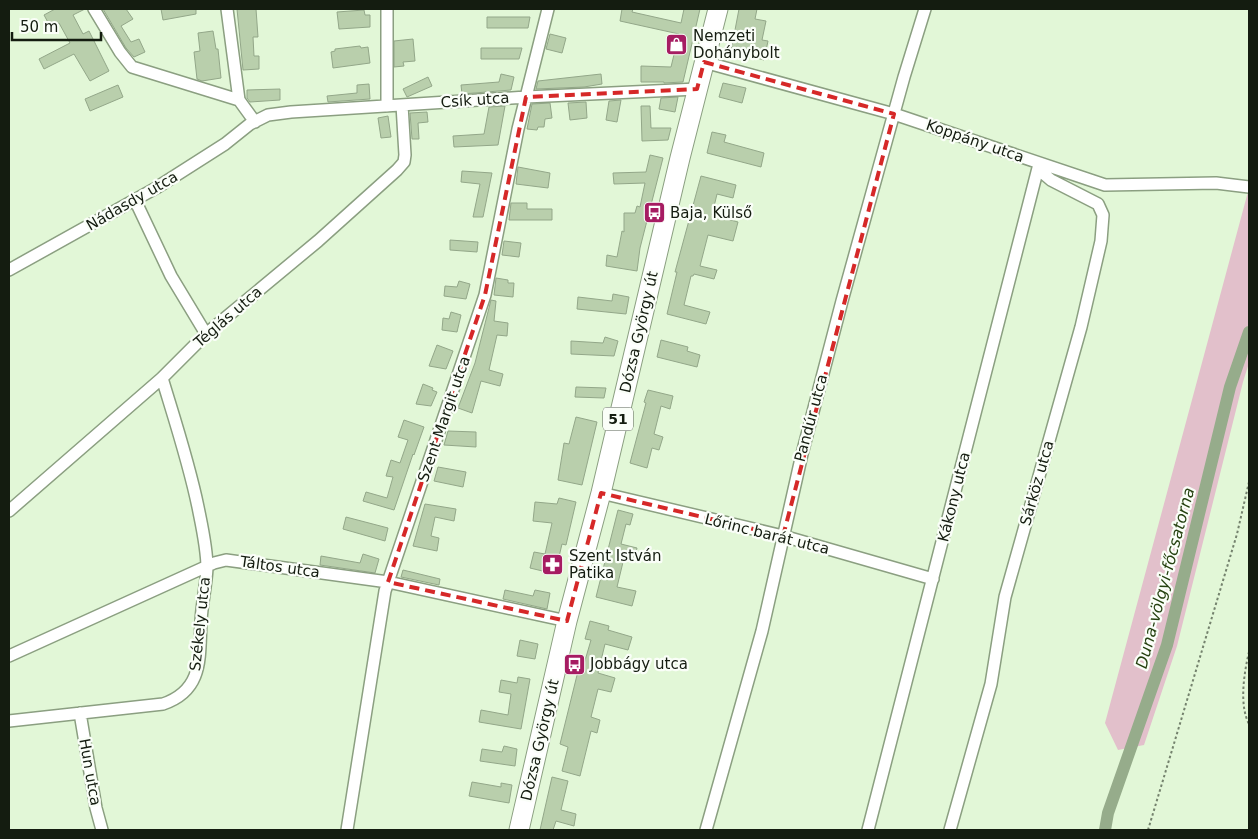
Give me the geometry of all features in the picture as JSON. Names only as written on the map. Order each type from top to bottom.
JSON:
[{"type":"main road","name":"Dózsa György út","points":[[519,830],[567,621],[601,493],[697,89],[718,9]]},
{"type":"street","points":[[94,9],[120,52],[132,66],[239,100]]},
{"type":"street","points":[[228,9],[239,100],[252,123]]},
{"type":"street","points":[[387,9],[387,106]]},
{"type":"street","name":"Szent Margit utca","points":[[347,830],[385,591],[485,295],[526,97],[548,9]]},
{"type":"street","name":"Pandúr utca","points":[[706,830],[762,631],[804,444],[894,114],[925,9]]},
{"type":"street","name":"Koppány utca","points":[[704,62],[894,114],[1039,166],[1105,184],[1216,183],[1249,187]]},
{"type":"street","name":"Csík utca","points":[[252,123],[268,115],[291,112],[526,97],[697,89]]},
{"type":"street","name":"Téglás utca","points":[[9,510],[162,378],[206,334],[318,241],[397,170],[404,162],[405,155],[402,105]]},
{"type":"street","name":"Nádasdy utca","points":[[9,270],[135,200],[225,144],[252,123]]},
{"type":"street","name":"Kákony utca","points":[[868,830],[1039,166]]},
{"type":"street","name":"Sárköz utca","points":[[950,830],[991,684],[1005,598],[1082,327],[1101,242],[1103,215],[1098,204],[1051,180],[1039,166]]},
{"type":"street","points":[[135,200],[171,276],[206,334]]},
{"type":"street","name":"Székely utca","points":[[9,720],[164,704],[174,700],[193,681],[199,667],[207,567],[202,529],[189,466],[162,378]]},
{"type":"street","name":"Lőrinc barát utca","points":[[601,493],[783,536],[933,579]]},
{"type":"street","name":"Táltos utca","points":[[9,656],[226,560],[388,582],[567,621]]},
{"type":"street","name":"Hun utca","points":[[80,714],[96,808],[102,830]]},
{"type":"path","points":[[1148,830],[1236,534],[1249,482]]},
{"type":"path","points":[[1249,652],[1243,676],[1245,717],[1249,724]]},
{"type":"highlighted area","points":[[704,62],[894,114],[783,536],[601,493],[567,621],[388,582],[485,295],[526,97],[697,89]]},
{"type":"shaded area","points":[[1249,188],[1249,363],[1177,646],[1144,745],[1118,750],[1105,723]]},
{"type":"building","points":[[55,9],[85,9],[73,15],[83,34],[89,31],[109,71],[90,81],[74,54],[44,69],[39,59],[70,43],[59,23],[51,28],[44,15]]},
{"type":"building","points":[[103,9],[126,9],[133,19],[121,26],[131,42],[139,39],[145,52],[134,57],[126,48]]},
{"type":"building","points":[[161,9],[196,9],[196,14],[163,20]]},
{"type":"building","points":[[237,9],[256,9],[258,37],[253,37],[254,56],[259,56],[259,69],[243,70]]},
{"type":"building","points":[[622,9],[633,9],[632,12],[681,23],[684,9],[700,9],[683,82],[641,82],[641,66],[671,67],[679,34],[620,21]]},
{"type":"building","points":[[739,9],[757,9],[755,19],[766,21],[762,40],[768,41],[764,60],[731,51]]},
{"type":"building","points":[[364,10],[365,15],[370,15],[370,27],[339,29],[337,12]]},
{"type":"building","points":[[487,17],[530,17],[528,28],[487,28]]},
{"type":"building","points":[[213,31],[216,49],[218,49],[221,78],[202,81],[197,79],[194,52],[200,51],[198,33]]},
{"type":"building","points":[[550,34],[566,38],[562,53],[546,49]]},
{"type":"building","points":[[413,39],[415,61],[403,62],[404,66],[394,67],[394,41]]},
{"type":"building","points":[[360,46],[361,48],[368,47],[370,63],[333,68],[331,52],[335,51],[335,49]]},
{"type":"building","points":[[481,48],[522,48],[519,59],[481,59]]},
{"type":"building","points":[[501,74],[514,77],[511,90],[462,94],[461,85],[499,82]]},
{"type":"building","points":[[601,74],[602,84],[584,87],[536,89],[538,81]]},
{"type":"building","points":[[428,77],[432,86],[407,97],[403,89]]},
{"type":"building","points":[[723,83],[746,88],[742,103],[719,97]]},
{"type":"building","points":[[369,84],[370,99],[328,102],[327,96],[357,93],[357,85]]},
{"type":"building","points":[[118,85],[123,97],[90,111],[85,99]]},
{"type":"building","points":[[280,89],[280,100],[250,102],[247,98],[247,90]]},
{"type":"building","points":[[678,97],[675,112],[659,109],[661,98]]},
{"type":"building","points":[[621,100],[617,122],[606,120],[609,101]]},
{"type":"building","points":[[586,102],[587,118],[570,120],[568,103]]},
{"type":"building","points":[[550,103],[552,118],[545,119],[544,127],[538,127],[537,130],[527,129],[532,104]]},
{"type":"building","points":[[505,106],[498,145],[454,147],[453,136],[484,134],[489,107]]},
{"type":"building","points":[[641,106],[650,106],[651,128],[671,128],[668,140],[642,141]]},
{"type":"building","points":[[427,112],[428,122],[418,123],[419,139],[412,139],[410,113]]},
{"type":"building","points":[[388,116],[391,137],[381,138],[378,118]]},
{"type":"building","points":[[712,132],[726,135],[724,142],[764,153],[761,167],[707,153]]},
{"type":"building","points":[[650,155],[663,158],[640,248],[637,271],[606,266],[607,255],[617,257],[622,231],[624,232],[624,213],[635,213],[637,206],[640,207],[645,183],[614,184],[613,173],[646,172]]},
{"type":"building","points":[[518,167],[550,173],[548,188],[516,184]]},
{"type":"building","points":[[462,171],[492,173],[483,217],[473,217],[480,184],[461,182]]},
{"type":"building","points":[[701,176],[736,185],[733,198],[717,194],[712,215],[738,222],[733,241],[708,235],[700,266],[717,270],[714,279],[694,274],[691,276],[684,305],[710,312],[706,324],[667,314],[677,272],[675,272]]},
{"type":"building","points":[[511,203],[527,203],[527,209],[552,209],[552,220],[509,220]]},
{"type":"building","points":[[450,240],[478,242],[477,252],[450,250]]},
{"type":"building","points":[[504,241],[521,243],[519,257],[502,255]]},
{"type":"building","points":[[496,278],[508,280],[508,283],[514,283],[513,297],[494,295]]},
{"type":"building","points":[[459,281],[470,284],[466,299],[444,296],[445,286],[457,287]]},
{"type":"building","points":[[613,294],[629,297],[626,314],[577,309],[578,297],[612,301]]},
{"type":"building","points":[[491,300],[496,301],[494,321],[508,323],[507,336],[497,335],[489,370],[503,374],[500,386],[481,381],[472,413],[458,408],[475,363]]},
{"type":"building","points":[[451,312],[461,315],[457,332],[442,330],[443,318],[449,319]]},
{"type":"building","points":[[605,337],[618,341],[614,356],[571,354],[571,341],[603,343]]},
{"type":"building","points":[[661,340],[688,347],[687,351],[700,355],[697,367],[657,357]]},
{"type":"building","points":[[437,345],[453,351],[446,369],[429,366]]},
{"type":"building","points":[[423,384],[437,392],[431,406],[416,404]]},
{"type":"building","points":[[576,387],[606,388],[604,398],[575,397]]},
{"type":"building","points":[[648,390],[673,396],[670,409],[661,406],[654,434],[663,437],[659,450],[652,448],[647,468],[630,463]]},
{"type":"building","points":[[576,417],[597,422],[582,485],[558,480],[564,443],[569,444]]},
{"type":"building","points":[[404,420],[424,427],[394,510],[363,501],[366,492],[387,498],[393,477],[386,476],[391,460],[400,463],[408,440],[398,437]]},
{"type":"building","points":[[448,431],[476,432],[476,447],[444,445]]},
{"type":"building","points":[[438,467],[466,472],[463,487],[434,481]]},
{"type":"building","points":[[559,498],[576,502],[566,545],[562,544],[555,574],[530,568],[534,552],[545,554],[552,523],[533,521],[535,502],[557,504]]},
{"type":"building","points":[[425,504],[456,509],[454,521],[435,517],[431,536],[439,538],[437,551],[413,546]]},
{"type":"building","points":[[618,510],[633,514],[630,525],[626,524],[621,544],[637,548],[634,561],[624,558],[617,587],[636,591],[632,606],[596,597]]},
{"type":"building","points":[[346,517],[388,528],[385,541],[343,529]]},
{"type":"building","points":[[363,554],[379,559],[375,573],[320,565],[321,556],[360,563]]},
{"type":"building","points":[[403,570],[440,579],[439,585],[401,577]]},
{"type":"building","points":[[505,590],[533,596],[535,590],[550,593],[547,609],[503,599]]},
{"type":"building","points":[[590,621],[609,626],[608,630],[632,637],[628,650],[605,644],[598,673],[615,678],[611,692],[598,689],[591,717],[600,720],[597,733],[591,731],[580,776],[562,771],[568,747],[560,744],[580,663],[584,664],[591,640],[585,639]]},
{"type":"building","points":[[520,640],[538,644],[535,659],[517,656]]},
{"type":"building","points":[[518,677],[530,679],[521,729],[479,722],[481,710],[508,715],[511,694],[499,692],[501,680],[517,683]]},
{"type":"building","points":[[504,746],[517,749],[515,766],[480,761],[482,749],[502,752]]},
{"type":"building","points":[[552,777],[568,781],[561,810],[576,814],[574,826],[556,821],[553,830],[540,830]]},
{"type":"building","points":[[472,782],[501,787],[501,783],[512,785],[509,803],[469,796]]},
{"type":"waterway","name":"Duna-völgyi-főcsatorna","points":[[1105,830],[1108,813],[1167,645],[1230,387],[1249,332]]},
{"type":"place","name":"Nemzeti Dohánybolt","points":[[677,45]]},
{"type":"place","name":"Baja, Külső","points":[[654,213]]},
{"type":"place","name":"Szent István Patika","points":[[553,565]]},
{"type":"place","name":"Jobbágy utca","points":[[574,664]]}]
